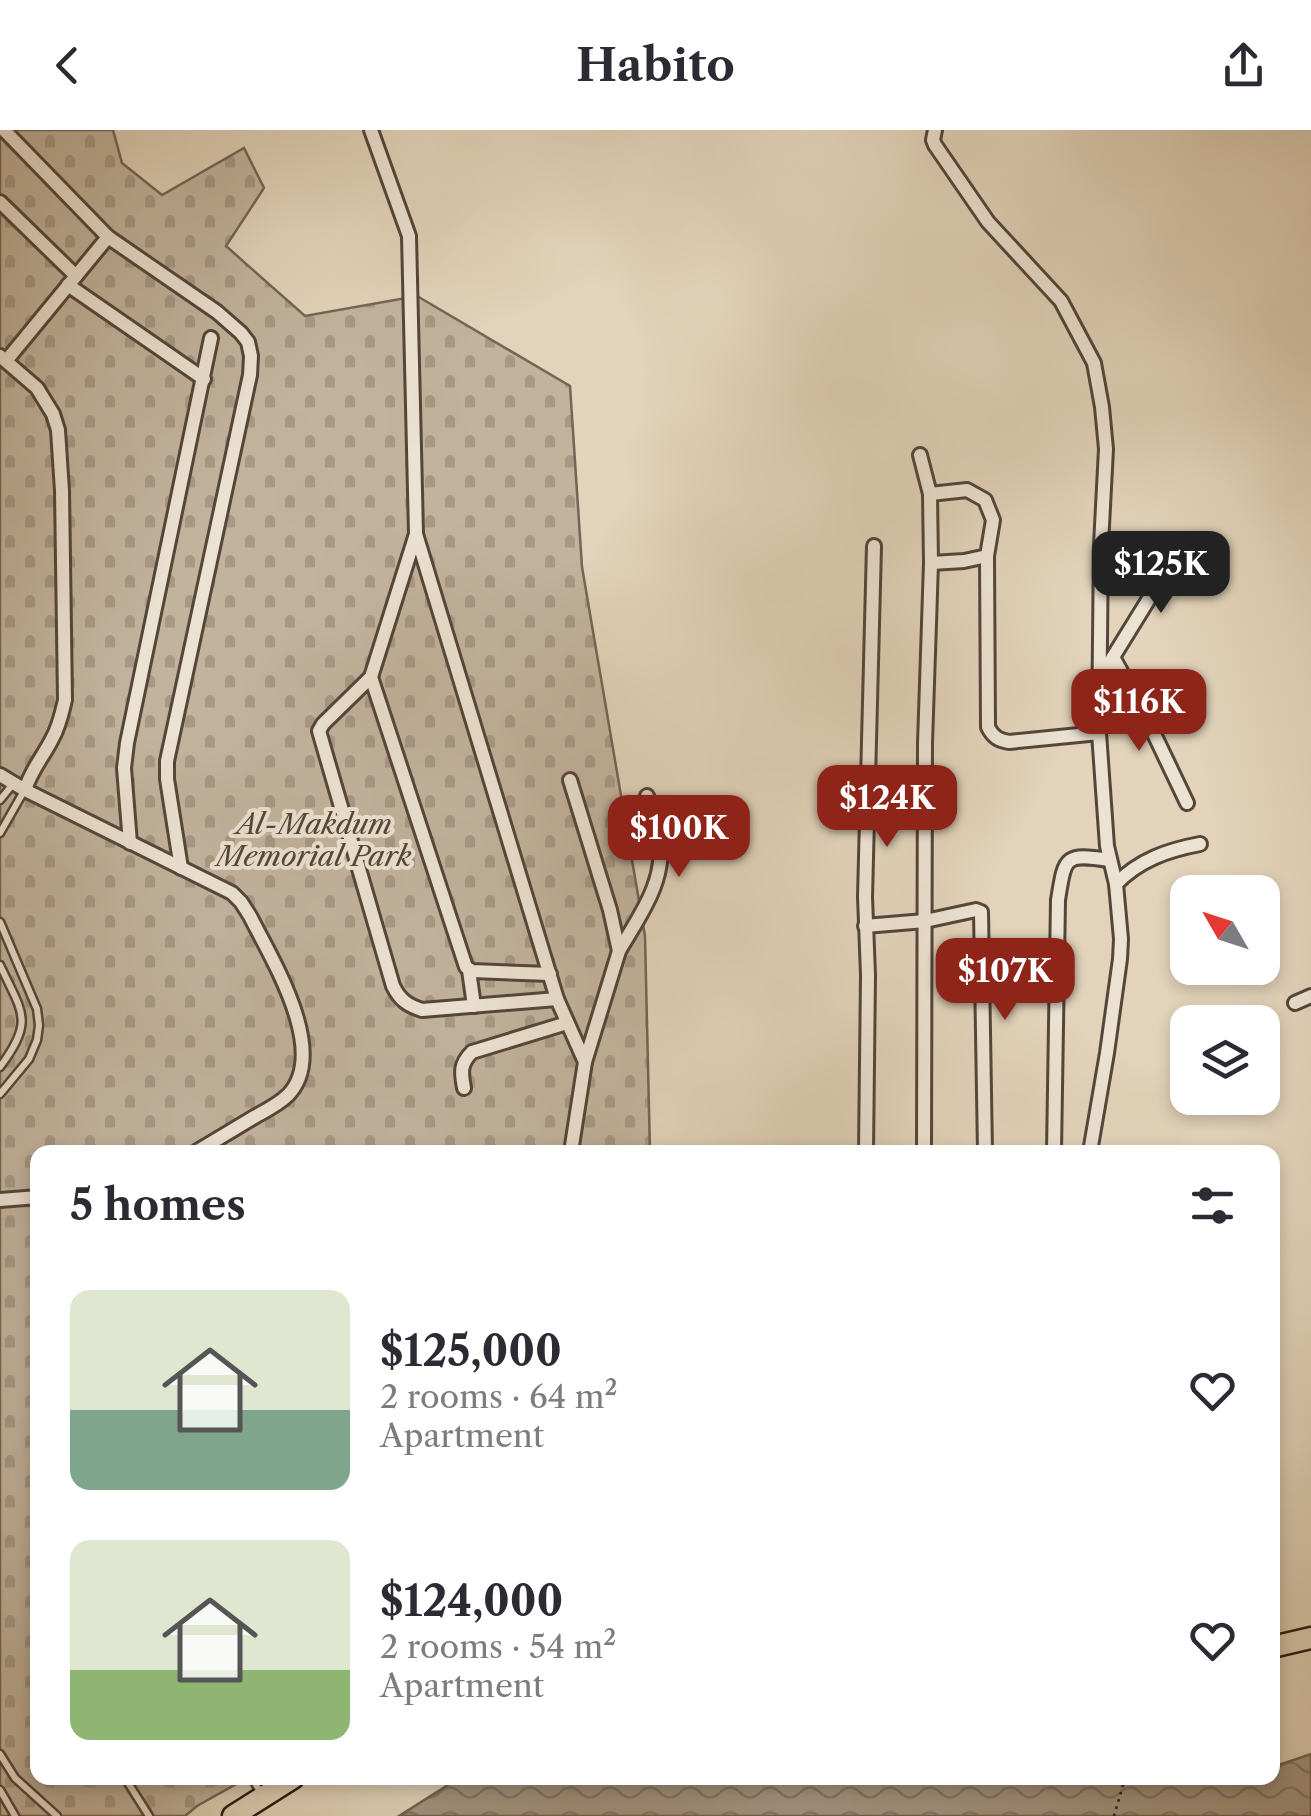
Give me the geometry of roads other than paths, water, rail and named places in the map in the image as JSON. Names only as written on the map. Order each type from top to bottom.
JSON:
[{"type":"main road","points":[[1280,1646],[1311,1638]]},
{"type":"main road","points":[[233,1816],[257,1787]]},
{"type":"street","points":[[4,130],[108,236],[230,322],[248,342],[250,376],[168,761],[167,779],[181,868]]},
{"type":"street","points":[[371,130],[409,236],[416,534],[550,974],[584,1062]]},
{"type":"street","points":[[935,130],[935,146],[968,196],[1060,301],[1097,373],[1106,431],[1099,733],[1109,860],[1116,884],[1121,939],[1091,1145]]},
{"type":"street","points":[[0,202],[72,281],[204,379]]},
{"type":"street","points":[[19,787],[52,740],[65,700],[62,491],[58,430],[53,414],[37,388],[3,359],[108,236]]},
{"type":"street","points":[[130,843],[124,768],[127,742],[211,338]]},
{"type":"street","points":[[920,454],[930,494],[931,564],[925,743],[924,1145]]},
{"type":"street","points":[[930,494],[967,490],[985,500],[994,520],[987,556],[988,727],[992,735],[1009,742],[1099,733]]},
{"type":"street","points":[[416,534],[371,678],[319,730],[392,986],[408,1005],[422,1010],[558,999]]},
{"type":"street","points":[[866,1145],[865,926],[874,546]]},
{"type":"street","points":[[1099,678],[1176,555]]},
{"type":"street","points":[[931,564],[987,556]]},
{"type":"street","points":[[1113,657],[1187,802]]},
{"type":"street","points":[[371,678],[469,970],[474,1006]]},
{"type":"street","points":[[0,775],[232,893],[241,902],[294,1007],[303,1064],[300,1078],[289,1094],[208,1145]]},
{"type":"street","points":[[570,780],[610,910],[618,951]]},
{"type":"street","points":[[572,1145],[584,1062],[618,951],[654,891],[659,870],[660,836],[647,796]]},
{"type":"street","points":[[1116,884],[1144,862],[1200,844]]},
{"type":"street","points":[[1054,1145],[1058,900],[1063,869],[1076,857],[1109,860]]},
{"type":"street","points":[[865,926],[925,921],[976,910],[982,914],[985,1145]]},
{"type":"street","points":[[469,970],[550,974]]},
{"type":"street","points":[[1296,1003],[1311,996]]},
{"type":"street","points":[[464,1088],[461,1070],[472,1052],[567,1023]]},
{"type":"street","points":[[0,1200],[30,1198]]},
{"type":"lane","points":[[0,800],[19,787]]},
{"type":"lane","points":[[0,833],[19,787]]},
{"type":"lane","points":[[0,922],[40,1025],[29,1059],[0,1094]]},
{"type":"lane","points":[[0,964],[24,1022],[20,1038],[0,1067]]},
{"type":"lane","points":[[0,1754],[15,1778],[57,1816]]},
{"type":"lane","points":[[129,1785],[149,1816]]},
{"type":"lane","points":[[0,1790],[15,1816]]},
{"type":"water","points":[[1311,1754],[1311,1816],[399,1816],[448,1785],[1280,1785],[1280,1765]]},
{"type":"park label","name":"Al-Makdum Memorial Park","points":[[314,840]]}]
